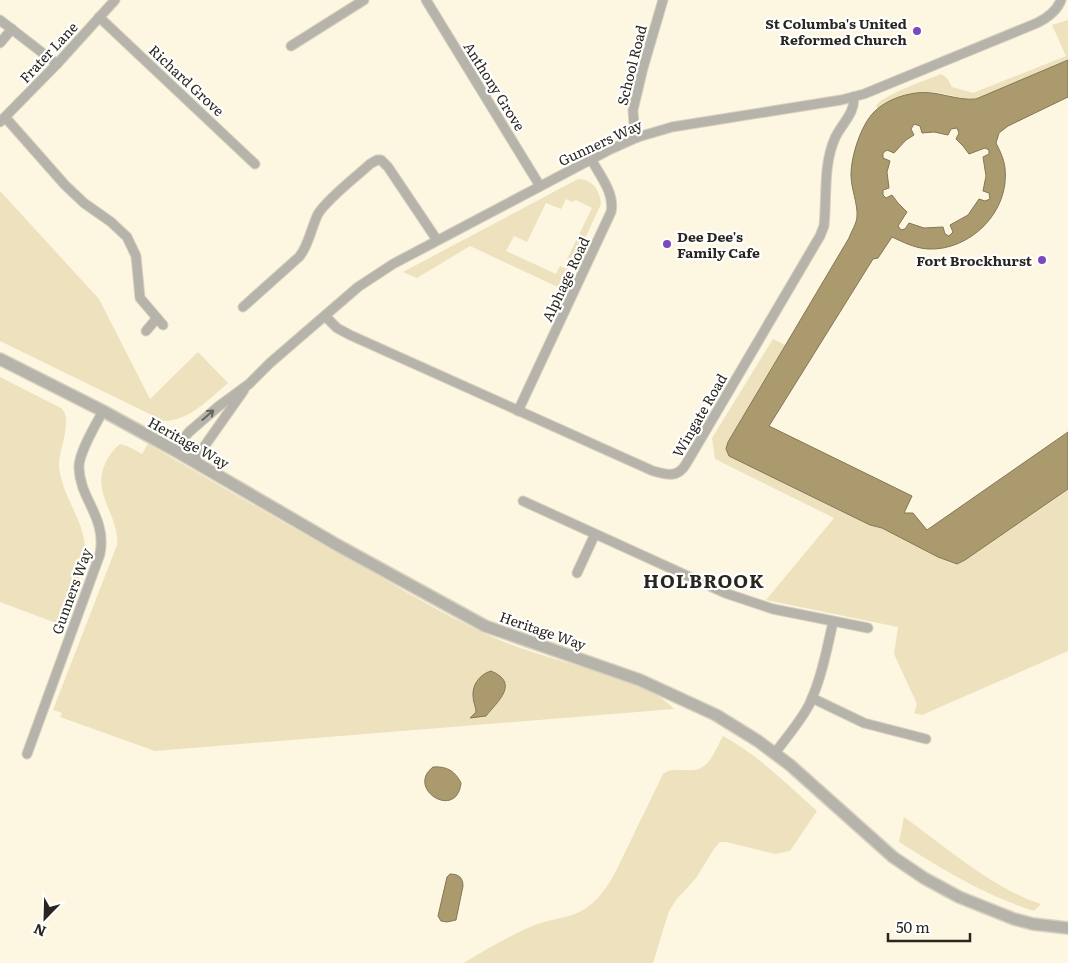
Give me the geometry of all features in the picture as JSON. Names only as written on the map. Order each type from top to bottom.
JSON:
[{"type":"street","name":"Frater Lane","points":[[3,120],[115,0]]},
{"type":"street","points":[[292,46],[364,0]]},
{"type":"street","name":"Anthony Grove","points":[[426,0],[540,186]]},
{"type":"street","name":"School Road","points":[[638,137],[634,124],[633,110],[645,60],[663,0]]},
{"type":"street","name":"Gunners Way","points":[[174,450],[189,432],[219,406],[249,384],[270,363],[358,287],[393,264],[437,240],[591,160],[638,137],[688,124],[853,97],[883,87],[1037,23],[1050,15],[1061,0]]},
{"type":"street","name":"Richard Grove","points":[[99,17],[255,164]]},
{"type":"street","points":[[0,20],[56,64]]},
{"type":"street","points":[[0,42],[12,29]]},
{"type":"street","name":"Wingate Road","points":[[325,316],[337,328],[350,335],[660,473],[671,475],[681,471],[820,236],[824,226],[826,187],[831,150],[836,136],[854,106],[853,97]]},
{"type":"street","points":[[3,120],[65,185],[84,203],[112,222],[127,238],[136,256],[140,298],[160,322],[146,330]]},
{"type":"street","points":[[243,307],[299,257],[322,208],[374,161],[381,160],[388,167],[437,240]]},
{"type":"street","name":"Alphage Road","points":[[518,411],[611,212],[613,204],[611,195],[591,160]]},
{"type":"street","name":"Heritage Way","points":[[0,359],[103,411],[174,450],[374,565],[485,626],[640,680],[692,703],[730,723],[775,753],[893,857],[924,878],[959,897],[1005,916],[1033,924],[1068,928]]},
{"type":"street","name":"Gunners Way","points":[[194,462],[249,384]]},
{"type":"street","name":"Gunners Way","points":[[26,754],[100,554],[101,530],[82,483],[78,467],[86,443],[103,411]]},
{"type":"street","points":[[523,501],[725,593],[757,605],[868,628]]},
{"type":"street","points":[[577,573],[595,534]]},
{"type":"street","points":[[775,753],[803,715],[812,698],[833,622]]},
{"type":"street","points":[[812,698],[864,723],[926,739]]},
{"type":"shaded area","points":[[1068,20],[1068,60],[976,99],[927,92],[910,94],[878,109],[876,106],[887,97],[941,74],[947,78],[952,87],[973,93],[1066,56],[1052,25]]},
{"type":"shaded area","points":[[1068,60],[1068,97],[1008,126],[999,133],[996,143],[1002,155],[1005,168],[1005,184],[1001,200],[984,226],[972,236],[944,248],[928,249],[918,247],[892,237],[878,258],[873,259],[769,426],[912,496],[904,513],[913,513],[927,530],[1068,432],[1068,489],[957,564],[938,557],[882,528],[870,525],[729,456],[726,449],[728,442],[854,227],[857,212],[851,180],[851,167],[858,141],[869,118],[878,108],[888,102],[910,94],[924,92],[976,99]],"holes":[[[914,124],[920,126],[922,133],[934,132],[948,135],[951,129],[957,128],[959,133],[956,139],[969,154],[985,148],[989,150],[989,154],[983,157],[986,176],[983,191],[989,193],[990,199],[985,201],[979,199],[968,215],[950,225],[953,232],[949,236],[945,234],[943,227],[924,228],[909,223],[905,229],[901,230],[898,226],[907,212],[892,195],[886,198],[883,195],[883,190],[889,188],[887,172],[890,161],[883,158],[883,153],[887,150],[894,153],[906,140],[914,135],[911,129]]]},
{"type":"shaded area","points":[[578,179],[587,181],[594,186],[599,194],[601,204],[574,262],[567,259],[592,208],[576,200],[572,202],[566,199],[561,209],[546,203],[527,242],[514,236],[506,251],[556,274],[560,266],[571,271],[562,289],[470,246],[417,278],[403,272]]},
{"type":"shaded area","points":[[0,191],[99,299],[150,399],[198,352],[228,383],[199,408],[182,417],[164,421],[0,341]]},
{"type":"shaded area","points":[[773,339],[785,345],[728,442],[726,449],[729,456],[953,563],[965,560],[1068,489],[1068,651],[922,715],[914,713],[917,704],[894,654],[898,627],[766,600],[834,518],[715,459],[712,438]]},
{"type":"shaded area","points":[[0,377],[61,408],[65,413],[66,427],[59,467],[65,489],[83,533],[85,556],[64,626],[0,602]]},
{"type":"shaded area","points":[[120,444],[142,454],[148,444],[413,596],[473,628],[521,648],[643,688],[668,703],[674,709],[155,751],[60,717],[62,713],[53,710],[117,545],[117,534],[101,484],[106,462]]},
{"type":"shaded area","points":[[491,671],[500,676],[504,681],[504,692],[486,716],[470,718],[476,712],[473,696],[475,684],[480,677]]},
{"type":"shaded area","points":[[723,736],[760,761],[817,811],[790,851],[775,854],[720,842],[696,878],[676,900],[669,911],[653,963],[464,963],[499,942],[526,929],[572,915],[592,903],[603,892],[615,873],[663,774],[673,770],[694,770],[704,766],[713,756]]},
{"type":"shaded area","points":[[433,767],[442,767],[450,770],[461,783],[458,794],[451,800],[435,798],[428,792],[425,784],[426,776]]},
{"type":"shaded area","points":[[904,817],[987,877],[1023,897],[1041,904],[1034,911],[1016,905],[947,871],[899,842]]},
{"type":"shaded area","points":[[450,874],[460,877],[463,886],[456,920],[447,922],[441,921],[438,916],[447,877]]},
{"type":"place","name":"St Columba's United Reformed Church","points":[[917,31]]},
{"type":"place","name":"Dee Dee's Family Cafe","points":[[667,244]]},
{"type":"place","name":"Fort Brockhurst","points":[[1042,260]]},
{"type":"district","name":"HOLBROOK","points":[[704,580]]}]
